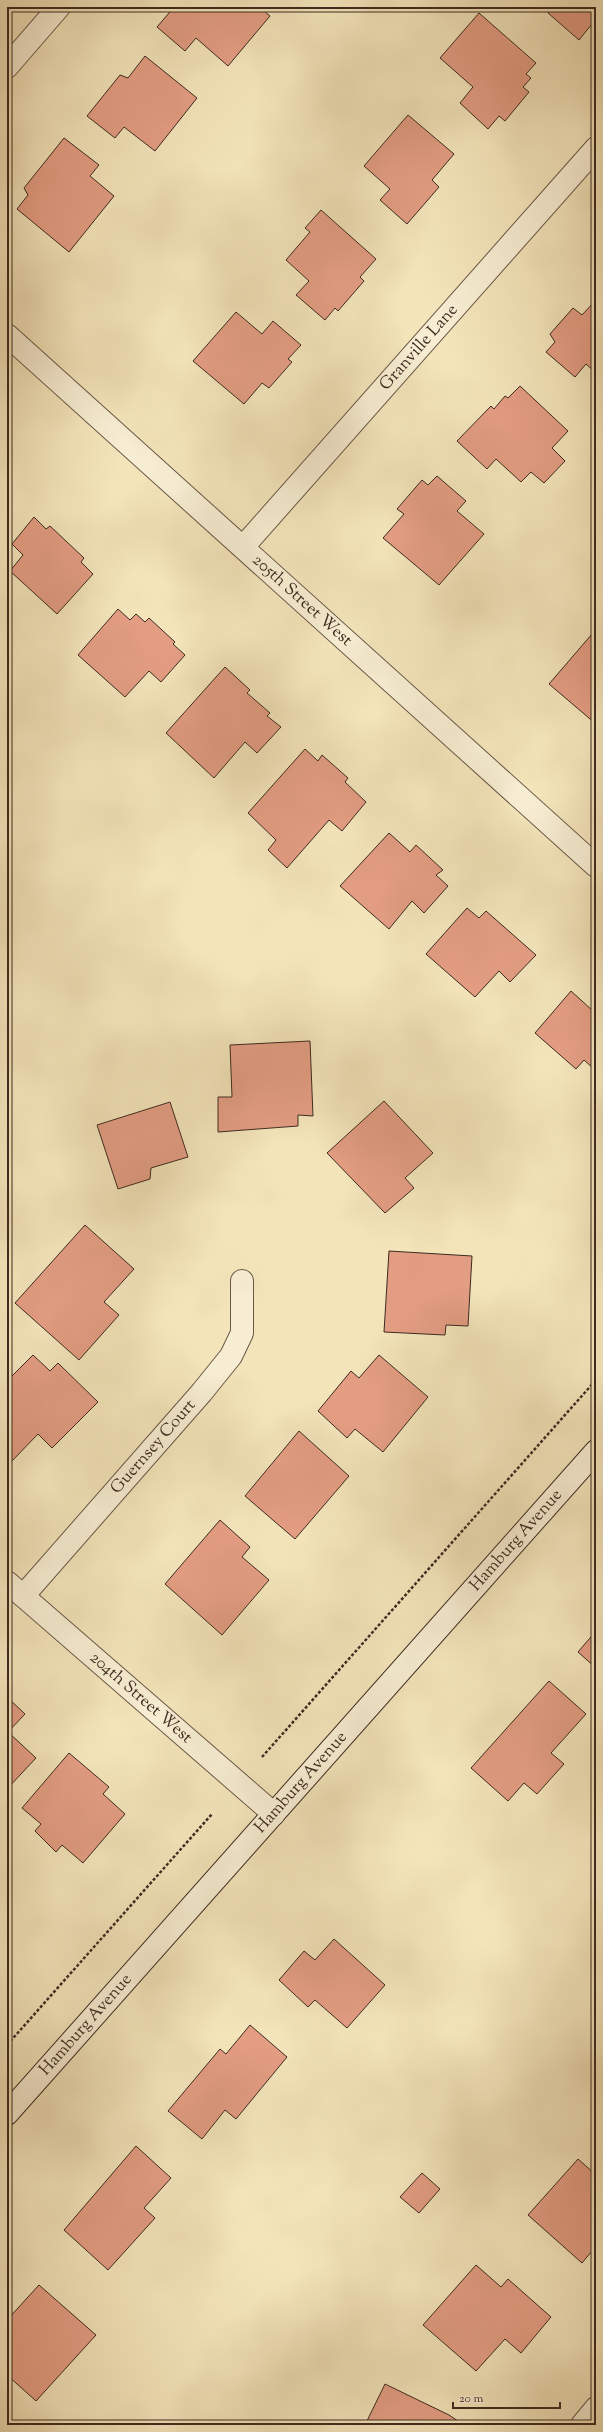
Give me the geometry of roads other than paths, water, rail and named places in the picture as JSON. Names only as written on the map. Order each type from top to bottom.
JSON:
[{"type":"street","points":[[7,67],[59,7]]},
{"type":"street","name":"Granville Lane","points":[[242,547],[596,148]]},
{"type":"street","name":"205th Street West","points":[[7,335],[596,866]]},
{"type":"street","name":"Guernsey Court","points":[[15,1589],[202,1392],[231,1356],[242,1333],[242,1281]]},
{"type":"street","name":"Hamburg Avenue","points":[[7,2114],[596,1451]]},
{"type":"street","name":"204th Street West","points":[[15,1589],[274,1814]]},
{"type":"street","points":[[582,2425],[596,2408]]}]
